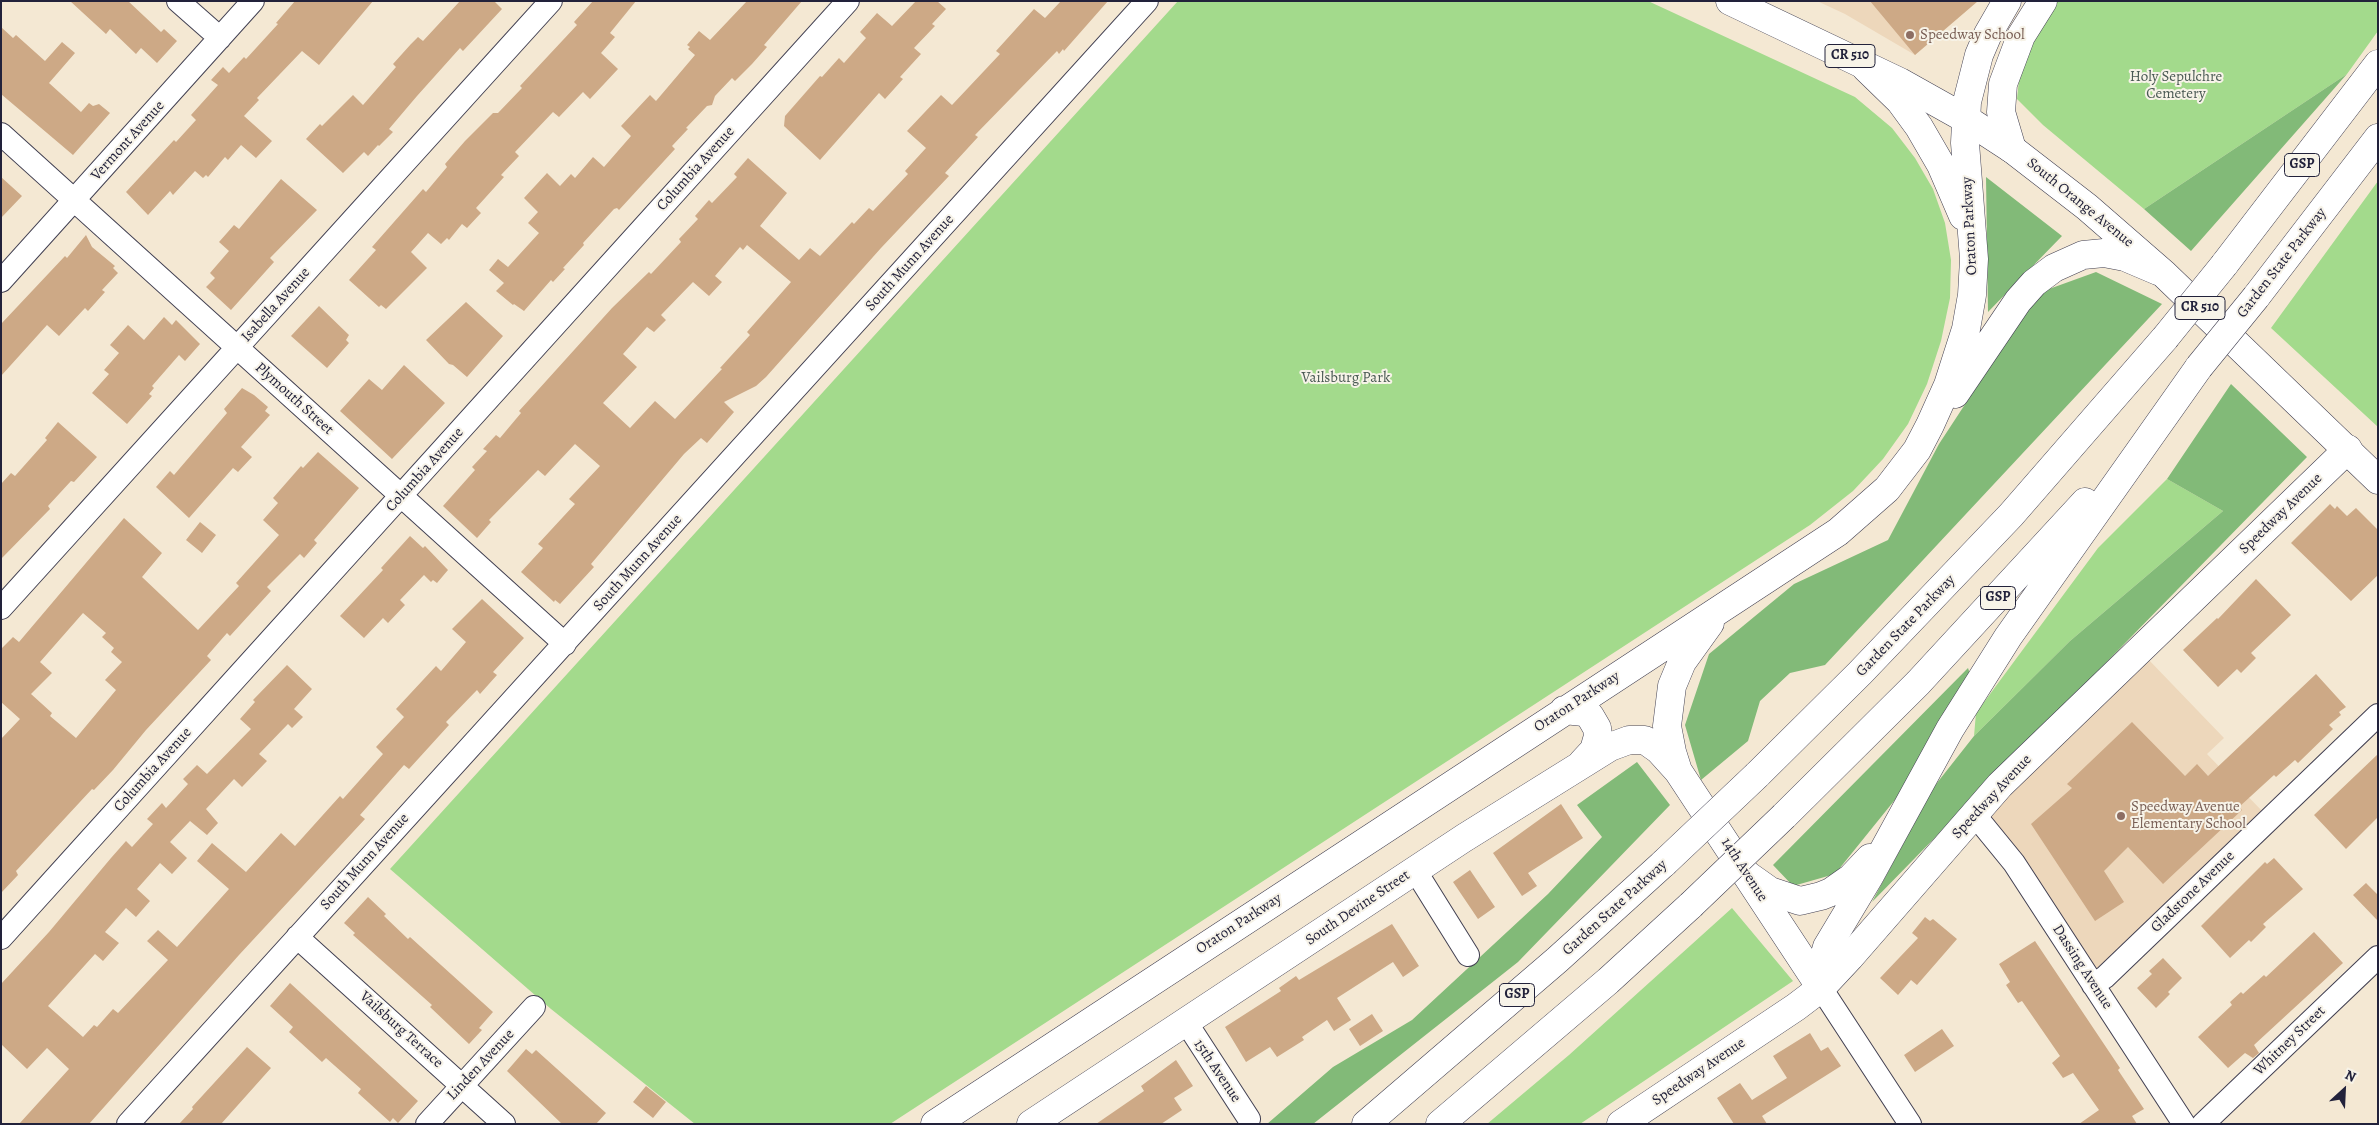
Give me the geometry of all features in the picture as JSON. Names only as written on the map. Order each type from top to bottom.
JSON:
[{"type":"main road","name":"South Orange Avenue","points":[[1730,1],[1855,59],[1966,119],[2012,149],[2087,206],[2164,274],[2348,449],[2378,480]]},
{"type":"main road","name":"Oraton Parkway","points":[[935,1124],[1564,710],[1726,606],[1854,520],[1887,490],[1917,450],[1948,385],[1966,329],[1972,295],[1973,240],[1967,170],[1966,119],[1970,86],[1979,55],[2007,1]]},
{"type":"main road","points":[[2012,149],[2001,112],[2003,84],[2021,36],[2043,1]]},
{"type":"main road","points":[[1855,59],[1900,101],[1919,127],[1945,173],[1973,240]]},
{"type":"main road","name":"Garden State Parkway","points":[[1366,1124],[1550,966],[1664,864],[1823,711],[2005,522],[2165,338],[2224,265],[2378,64]]},
{"type":"main road","name":"Garden State Parkway","points":[[1440,1124],[1601,986],[1691,905],[1868,734],[1972,626],[2107,476],[2199,367],[2256,297],[2378,138]]},
{"type":"main road","points":[[1917,450],[2018,301],[2044,275],[2074,258],[2097,253],[2126,257],[2164,274]]},
{"type":"main road","points":[[1821,988],[1821,967],[1827,947],[1860,894],[1950,730],[1999,651],[2199,367]]},
{"type":"main road","name":"Speedway Avenue","points":[[1621,1124],[1796,1007],[1821,988],[1974,814],[2030,756],[2348,449]]},
{"type":"main road","name":"14th Avenue","points":[[1726,606],[1690,649],[1672,686],[1667,726],[1678,771],[1821,988]]},
{"type":"main road","points":[[1564,710],[1584,712],[1590,716],[1597,728],[1598,736],[1594,750],[1582,763]]},
{"type":"main road","name":"South Devine Street","points":[[1035,1120],[1415,870],[1610,747],[1637,739],[1645,740],[1659,750],[1678,771]]},
{"type":"main road","points":[[1746,874],[1780,896],[1800,901],[1822,896],[1851,878],[1898,823]]},
{"type":"street","points":[[178,1],[220,38]]},
{"type":"street","name":"Vermont Avenue","points":[[1,281],[253,1]]},
{"type":"street","name":"Isabella Avenue","points":[[1,608],[551,1]]},
{"type":"street","name":"Columbia Avenue","points":[[1,938],[848,1]]},
{"type":"street","name":"South Munn Avenue","points":[[128,1124],[1147,1]]},
{"type":"street","name":"Plymouth Street","points":[[1,134],[565,644]]},
{"type":"street","name":"Gladstone Avenue","points":[[2093,985],[2104,977],[2378,715]]},
{"type":"street","name":"Dassing Avenue","points":[[1974,814],[2014,863],[2184,1124]]},
{"type":"street","points":[[1415,870],[1468,955]]},
{"type":"street","name":"Vailsburg Terrace","points":[[297,937],[504,1124]]},
{"type":"street","name":"Whitney Street","points":[[2203,1124],[2378,957]]},
{"type":"street","name":"14th Avenue","points":[[1821,988],[1910,1124]]},
{"type":"street","name":"Linden Avenue","points":[[427,1124],[534,1007]]},
{"type":"street","name":"15th Avenue","points":[[1186,1022],[1249,1119]]},
{"type":"shaded area","name":"Speedway School","points":[[1817,1],[1978,1],[1915,55],[1845,14]]},
{"type":"shaded area","name":"Speedway Avenue Elementary School","points":[[2147,658],[2224,738],[2207,754],[2263,812],[2088,978],[1980,821]]},
{"type":"green space","name":"Vailsburg Park","points":[[1178,1],[1648,1],[1855,97],[1892,128],[1915,158],[1933,189],[1945,223],[1951,260],[1950,298],[1941,341],[1927,384],[1908,424],[1883,459],[1853,491],[1810,525],[890,1124],[695,1124],[551,1009],[390,869]]},
{"type":"green space","name":"Holy Sepulchre Cemetery","points":[[2053,1],[2378,1],[2378,31],[2347,74],[2144,209],[2043,125],[2017,99],[2021,60]]},
{"type":"green space","points":[[2347,74],[2191,251],[2144,209]]},
{"type":"green space","points":[[1986,177],[2062,236],[1988,312]]},
{"type":"green space","points":[[2378,181],[2378,427],[2271,328]]},
{"type":"green space","points":[[2096,272],[2162,304],[1825,665],[1790,673],[1760,701],[1748,741],[1701,780],[1685,725],[1709,654],[1794,584],[1888,540],[1939,444],[2038,293]]},
{"type":"green space","points":[[2231,384],[2307,457],[1872,902],[1933,788],[1974,736],[2070,641],[2223,511],[2167,479]]},
{"type":"green space","points":[[2167,479],[2223,511],[2070,641],[1974,736],[1976,713],[2098,548]]},
{"type":"green space","points":[[1968,668],[1971,677],[1902,791],[1835,874],[1793,886],[1773,865]]},
{"type":"green space","points":[[1637,762],[1670,805],[1518,962],[1313,1124],[1267,1124],[1333,1067],[1412,1020],[1548,894],[1602,837],[1577,805]]},
{"type":"green space","points":[[1732,908],[1793,981],[1580,1124],[1487,1124],[1569,1055]]},
{"type":"building","points":[[70,1],[128,1],[161,32],[164,29],[177,41],[157,63],[141,48],[136,54],[110,29],[106,34]]},
{"type":"building","points":[[295,1],[373,1],[319,65],[302,51],[257,98],[259,100],[244,116],[272,141],[256,158],[241,145],[228,160],[225,157],[208,177],[206,175],[203,178],[195,171],[173,195],[170,191],[148,215],[126,192],[174,140],[176,142],[196,120],[191,115],[218,85],[211,80],[223,67],[229,73],[244,57],[246,59],[278,24],[276,23]]},
{"type":"building","points":[[460,1],[494,1],[502,9],[463,51],[460,48],[417,96],[389,129],[393,132],[368,156],[364,152],[343,173],[306,139],[353,95],[363,105],[396,67],[393,64],[411,44],[418,37],[423,41]]},
{"type":"building","points":[[593,1],[636,1],[610,33],[615,37],[601,53],[618,69],[590,99],[583,92],[559,117],[553,112],[515,152],[519,156],[501,175],[504,177],[476,208],[481,213],[467,228],[462,224],[449,240],[447,238],[441,244],[428,233],[411,252],[427,268],[386,309],[381,305],[379,307],[349,280],[376,250],[372,247],[423,189],[426,192],[447,167],[445,164],[465,141],[493,113],[498,113],[522,88],[520,86],[577,25],[574,22]]},
{"type":"building","points":[[747,1],[802,1],[764,45],[767,47],[752,64],[735,81],[732,78],[715,96],[712,105],[707,106],[672,146],[675,149],[619,210],[617,208],[614,209],[583,243],[584,245],[553,282],[551,280],[524,311],[513,305],[496,291],[504,283],[489,270],[498,259],[508,267],[539,233],[528,223],[538,212],[524,198],[547,173],[560,186],[571,174],[575,178],[593,157],[604,167],[631,136],[621,126],[650,95],[656,101],[695,55],[688,49],[690,47],[687,45],[699,31],[710,40]]},
{"type":"building","points":[[916,1],[937,1],[946,9],[932,24],[935,26],[914,48],[921,54],[900,77],[903,79],[885,99],[879,93],[820,160],[784,126],[785,116],[820,76],[822,77],[839,58],[844,63],[866,38],[860,32],[877,13],[892,26]]},
{"type":"building","points":[[1061,1],[1108,1],[1064,51],[1063,49],[1059,54],[1057,51],[975,135],[978,137],[945,173],[949,176],[881,248],[766,377],[756,386],[724,402],[734,412],[707,443],[701,438],[684,454],[591,564],[594,567],[560,604],[555,600],[554,602],[521,572],[543,548],[538,544],[575,504],[569,499],[600,466],[575,444],[545,476],[538,470],[489,520],[491,522],[477,538],[443,506],[475,470],[472,467],[487,451],[483,449],[496,435],[500,438],[521,413],[519,411],[612,308],[649,272],[651,274],[681,242],[679,239],[698,219],[695,216],[709,200],[712,203],[737,177],[734,174],[748,158],[787,193],[760,226],[799,260],[810,248],[820,256],[852,222],[854,224],[869,208],[873,211],[908,174],[905,171],[926,148],[907,131],[941,95],[952,105],[1000,54],[996,51],[1034,9],[1045,18]],"holes":[[[747,245],[791,282],[747,332],[750,335],[720,368],[722,369],[675,419],[655,401],[630,428],[603,403],[637,367],[623,354],[647,327],[654,332],[666,320],[661,315],[693,282],[709,296],[722,282],[715,276],[740,247],[743,250]]]},
{"type":"building","name":"Speedway School","points":[[1870,1],[1978,1],[1915,55]]},
{"type":"building","points":[[1,27],[13,38],[16,35],[45,61],[62,42],[75,53],[49,83],[81,112],[89,103],[93,106],[99,104],[110,113],[73,155],[1,94]]},
{"type":"building","points":[[1,177],[22,196],[1,218]]},
{"type":"building","points":[[281,179],[317,210],[270,258],[274,262],[231,310],[206,287],[215,278],[210,273],[229,251],[219,242],[234,225],[239,229]]},
{"type":"building","points":[[86,235],[92,247],[115,266],[113,268],[118,273],[102,290],[105,292],[88,311],[85,308],[59,336],[47,325],[1,376],[1,324],[65,256],[67,258]]},
{"type":"building","points":[[466,302],[503,336],[467,377],[453,365],[449,364],[426,340]]},
{"type":"building","points":[[319,306],[349,335],[346,340],[349,343],[327,368],[291,336]]},
{"type":"building","points":[[164,317],[172,325],[176,320],[200,344],[185,361],[179,355],[152,386],[154,388],[149,394],[152,396],[127,424],[92,393],[109,374],[104,370],[119,353],[110,345],[128,325],[144,340]]},
{"type":"building","points":[[404,365],[445,403],[392,459],[340,411],[369,379],[382,390]]},
{"type":"building","points":[[242,388],[268,407],[265,411],[270,415],[241,447],[252,457],[238,472],[233,468],[189,518],[156,487],[170,471],[174,475],[227,413],[224,409]]},
{"type":"building","points":[[58,422],[97,457],[74,482],[71,481],[48,506],[50,509],[1,559],[1,484],[11,473],[15,476],[47,440],[45,438]]},
{"type":"building","points":[[318,452],[359,488],[314,540],[317,543],[304,558],[300,554],[267,587],[271,591],[230,636],[227,633],[207,656],[211,660],[146,730],[113,770],[94,790],[92,789],[16,871],[18,875],[1,893],[1,739],[20,719],[1,702],[1,649],[13,637],[19,642],[124,518],[162,553],[142,577],[198,630],[239,586],[236,583],[279,535],[263,520],[278,503],[273,498],[301,466],[303,468]],"holes":[[[83,613],[106,633],[102,637],[114,648],[111,652],[122,662],[105,680],[116,690],[76,738],[50,716],[52,713],[31,694],[52,673],[40,662]]]},
{"type":"building","points":[[2330,504],[2335,509],[2337,506],[2347,516],[2356,508],[2378,530],[2378,575],[2351,601],[2291,543]]},
{"type":"building","points":[[200,522],[216,535],[202,553],[186,540]]},
{"type":"building","points":[[410,536],[423,548],[425,546],[448,570],[437,583],[433,580],[431,582],[424,575],[400,600],[405,605],[388,623],[383,618],[364,638],[340,616],[383,570],[381,568]]},
{"type":"building","points":[[2256,579],[2291,615],[2251,653],[2256,658],[2241,673],[2237,669],[2218,687],[2183,650],[2218,619]]},
{"type":"building","points":[[482,599],[524,638],[493,672],[497,675],[480,694],[477,690],[446,722],[449,725],[409,769],[404,765],[360,815],[365,819],[239,955],[89,1124],[19,1124],[69,1069],[47,1048],[27,1069],[1,1044],[1,984],[49,932],[111,858],[126,841],[132,847],[153,824],[147,819],[162,803],[166,808],[188,784],[183,779],[197,765],[207,774],[251,729],[240,719],[255,702],[253,700],[287,665],[312,689],[294,709],[303,717],[292,728],[288,724],[259,754],[267,761],[242,787],[234,779],[206,809],[218,823],[207,835],[190,821],[170,842],[187,858],[172,874],[160,863],[137,889],[150,901],[136,917],[126,908],[105,932],[119,943],[103,961],[95,954],[48,1006],[83,1037],[94,1025],[97,1027],[113,1009],[118,1013],[168,960],[147,941],[158,930],[177,947],[229,889],[197,861],[212,843],[246,872],[281,833],[295,846],[340,796],[343,799],[383,754],[376,747],[404,717],[396,709],[436,666],[441,671],[466,642],[452,629]]},
{"type":"building","points":[[2316,674],[2346,707],[2339,712],[2341,715],[2329,725],[2333,729],[2298,763],[2295,760],[2276,777],[2274,775],[2239,807],[2242,810],[2163,884],[2128,847],[2104,871],[2124,902],[2095,921],[2031,824],[2072,788],[2067,784],[2132,722],[2185,776],[2197,764],[2208,776]]},
{"type":"building","points":[[2378,754],[2378,817],[2346,849],[2314,815]]},
{"type":"building","points":[[1561,804],[1583,838],[1528,873],[1537,886],[1522,896],[1493,853]]},
{"type":"building","points":[[2274,858],[2303,889],[2263,924],[2266,927],[2251,942],[2249,940],[2230,958],[2201,926],[2265,862],[2267,864]]},
{"type":"building","points":[[1470,870],[1495,907],[1478,919],[1453,882]]},
{"type":"building","points":[[2366,883],[2378,895],[2378,921],[2353,895]]},
{"type":"building","points":[[368,897],[386,914],[384,916],[408,939],[410,937],[493,1012],[479,1028],[482,1030],[469,1044],[430,1007],[432,1005],[353,935],[355,933],[344,923]]},
{"type":"building","points":[[1925,917],[1930,921],[1933,919],[1957,939],[1917,985],[1911,980],[1898,995],[1880,978],[1918,938],[1912,933]]},
{"type":"building","points":[[1392,924],[1419,966],[1403,977],[1393,962],[1337,998],[1351,1020],[1334,1031],[1327,1020],[1302,1037],[1304,1040],[1277,1057],[1270,1047],[1246,1062],[1225,1027],[1281,991],[1279,988],[1296,976],[1299,980]]},
{"type":"building","points":[[2314,932],[2343,963],[2254,1045],[2259,1053],[2253,1058],[2245,1053],[2228,1068],[2198,1037],[2232,1005],[2230,1002],[2241,992],[2243,994],[2264,975],[2266,977]]},
{"type":"building","points":[[2035,941],[2120,1068],[2118,1070],[2144,1109],[2132,1116],[2137,1124],[2079,1124],[2099,1110],[2073,1073],[2063,1078],[2052,1063],[2060,1056],[2022,1001],[2018,1003],[2006,985],[2010,982],[1999,964]]},
{"type":"building","points":[[2163,958],[2182,978],[2156,1008],[2137,988],[2152,974],[2149,971]]},
{"type":"building","points":[[290,983],[418,1101],[398,1123],[393,1118],[390,1122],[358,1093],[361,1089],[326,1058],[322,1062],[289,1032],[293,1027],[270,1006]]},
{"type":"building","points":[[1372,1014],[1383,1031],[1360,1046],[1349,1029]]},
{"type":"building","points":[[1942,1029],[1954,1046],[1915,1072],[1904,1055]]},
{"type":"building","points":[[1810,1033],[1821,1051],[1828,1047],[1841,1066],[1762,1116],[1767,1124],[1734,1124],[1717,1098],[1740,1083],[1752,1100],[1787,1078],[1773,1056]]},
{"type":"building","points":[[247,1047],[271,1068],[221,1124],[179,1124],[193,1109],[192,1107]]},
{"type":"building","points":[[526,1049],[532,1054],[536,1050],[606,1113],[596,1124],[562,1124],[507,1071]]},
{"type":"building","points":[[1176,1060],[1193,1086],[1174,1098],[1182,1110],[1161,1124],[1096,1124],[1144,1091],[1141,1086]]},
{"type":"building","points":[[646,1086],[666,1102],[653,1118],[633,1102]]},
{"type":"place","name":"Speedway School","points":[[1910,35]]},
{"type":"place","name":"Speedway Avenue Elementary School","points":[[2121,816]]}]
